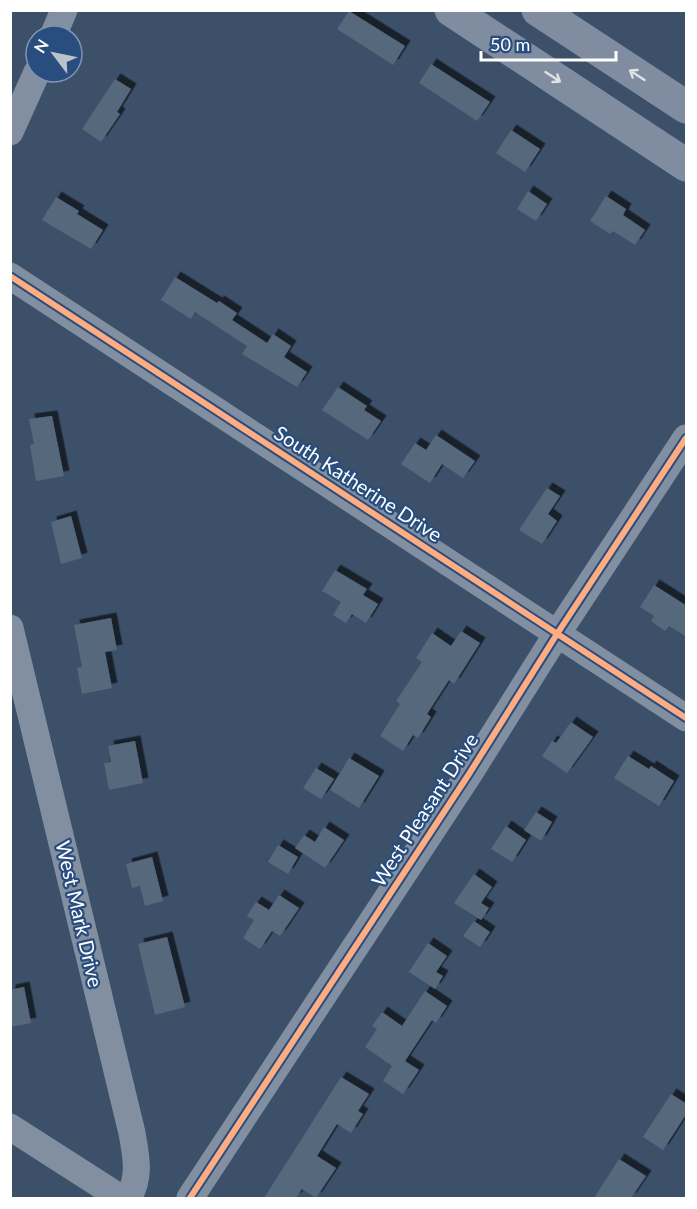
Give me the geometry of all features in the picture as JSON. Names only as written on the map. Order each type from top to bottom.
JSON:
[{"type":"main road","points":[[451,10],[687,165]]},
{"type":"main road","points":[[538,10],[687,107]]},
{"type":"street","points":[[58,24],[64,10]]},
{"type":"street","points":[[10,132],[32,84]]},
{"type":"street","name":"South Katherine Drive","points":[[10,276],[687,718]]},
{"type":"street","name":"West Pleasant Drive","points":[[190,1198],[687,438]]},
{"type":"street","name":"West Mark Drive","points":[[10,628],[132,1133],[137,1171],[136,1183],[128,1198]]},
{"type":"street","points":[[10,1127],[121,1198]]},
{"type":"building","points":[[349,11],[405,46],[393,65],[337,29]]},
{"type":"building","points":[[431,64],[490,102],[477,121],[419,83]]},
{"type":"building","points":[[115,79],[131,89],[117,112],[120,114],[101,142],[82,129]]},
{"type":"building","points":[[511,130],[540,149],[525,172],[496,153]]},
{"type":"building","points":[[528,191],[547,204],[536,221],[517,209]]},
{"type":"building","points":[[606,196],[626,209],[623,215],[645,230],[635,245],[613,231],[610,234],[590,221]]},
{"type":"building","points":[[56,197],[79,211],[77,214],[103,230],[91,249],[42,220]]},
{"type":"building","points":[[175,277],[237,313],[232,320],[267,343],[273,334],[291,346],[284,357],[307,372],[297,387],[242,354],[247,346],[195,312],[191,319],[161,300]]},
{"type":"building","points":[[338,387],[367,406],[364,410],[381,421],[368,440],[322,410]]},
{"type":"building","points":[[52,416],[64,476],[36,481],[30,445],[34,444],[29,419]]},
{"type":"building","points":[[436,435],[475,461],[463,478],[442,464],[430,483],[401,464],[415,443],[426,450]]},
{"type":"building","points":[[547,488],[560,496],[548,514],[557,521],[542,544],[519,530]]},
{"type":"building","points":[[71,516],[82,558],[61,564],[51,522]]},
{"type":"building","points":[[335,570],[367,589],[363,595],[378,604],[366,623],[352,614],[346,623],[333,615],[341,602],[322,591]]},
{"type":"building","points":[[654,585],[687,606],[687,637],[669,626],[665,631],[651,621],[654,616],[640,607]]},
{"type":"building","points":[[111,618],[117,650],[105,652],[112,688],[82,694],[77,668],[82,667],[74,625]]},
{"type":"building","points":[[461,631],[480,643],[454,684],[449,680],[427,714],[431,717],[418,738],[413,735],[403,751],[380,736],[400,704],[396,701],[422,662],[416,658],[432,633],[451,646]]},
{"type":"building","points":[[571,722],[593,737],[567,773],[542,756],[552,741],[556,743]]},
{"type":"building","points":[[135,741],[143,783],[109,790],[104,763],[111,762],[108,746]]},
{"type":"building","points":[[628,756],[649,769],[651,766],[674,781],[659,806],[614,778]]},
{"type":"building","points":[[349,758],[379,776],[359,808],[330,790]]},
{"type":"building","points":[[316,768],[334,779],[321,799],[303,788]]},
{"type":"building","points":[[536,812],[552,822],[541,841],[524,830]]},
{"type":"building","points":[[506,826],[526,840],[512,862],[491,849]]},
{"type":"building","points":[[324,827],[344,840],[325,868],[295,848],[304,835],[315,842]]},
{"type":"building","points":[[278,845],[298,857],[288,874],[268,862]]},
{"type":"building","points":[[152,857],[163,901],[145,906],[140,886],[132,888],[126,864]]},
{"type":"building","points":[[474,874],[492,887],[481,903],[489,908],[481,920],[454,903]]},
{"type":"building","points":[[279,895],[299,908],[280,936],[272,931],[260,949],[243,938],[254,920],[247,916],[256,902],[269,910]]},
{"type":"building","points":[[474,921],[490,932],[480,947],[463,936]]},
{"type":"building","points":[[167,937],[185,1007],[155,1015],[138,944]]},
{"type":"building","points":[[428,943],[447,956],[436,972],[443,976],[435,989],[409,972]]},
{"type":"building","points":[[24,987],[31,1023],[10,1027],[10,990]]},
{"type":"building","points":[[425,991],[447,1006],[436,1023],[432,1020],[405,1061],[419,1070],[403,1094],[383,1081],[392,1066],[365,1047],[377,1029],[372,1026],[382,1012],[402,1026]]},
{"type":"building","points":[[341,1077],[369,1094],[358,1111],[363,1114],[351,1133],[337,1124],[317,1156],[336,1168],[316,1198],[302,1189],[296,1198],[264,1198]]},
{"type":"building","points":[[671,1094],[687,1104],[687,1113],[663,1150],[643,1137]]},
{"type":"building","points":[[619,1159],[646,1176],[631,1198],[594,1198]]},
{"type":"cycle path","points":[[10,276],[686,718]]},
{"type":"cycle path","points":[[190,1198],[469,774],[557,634],[686,438]]}]
